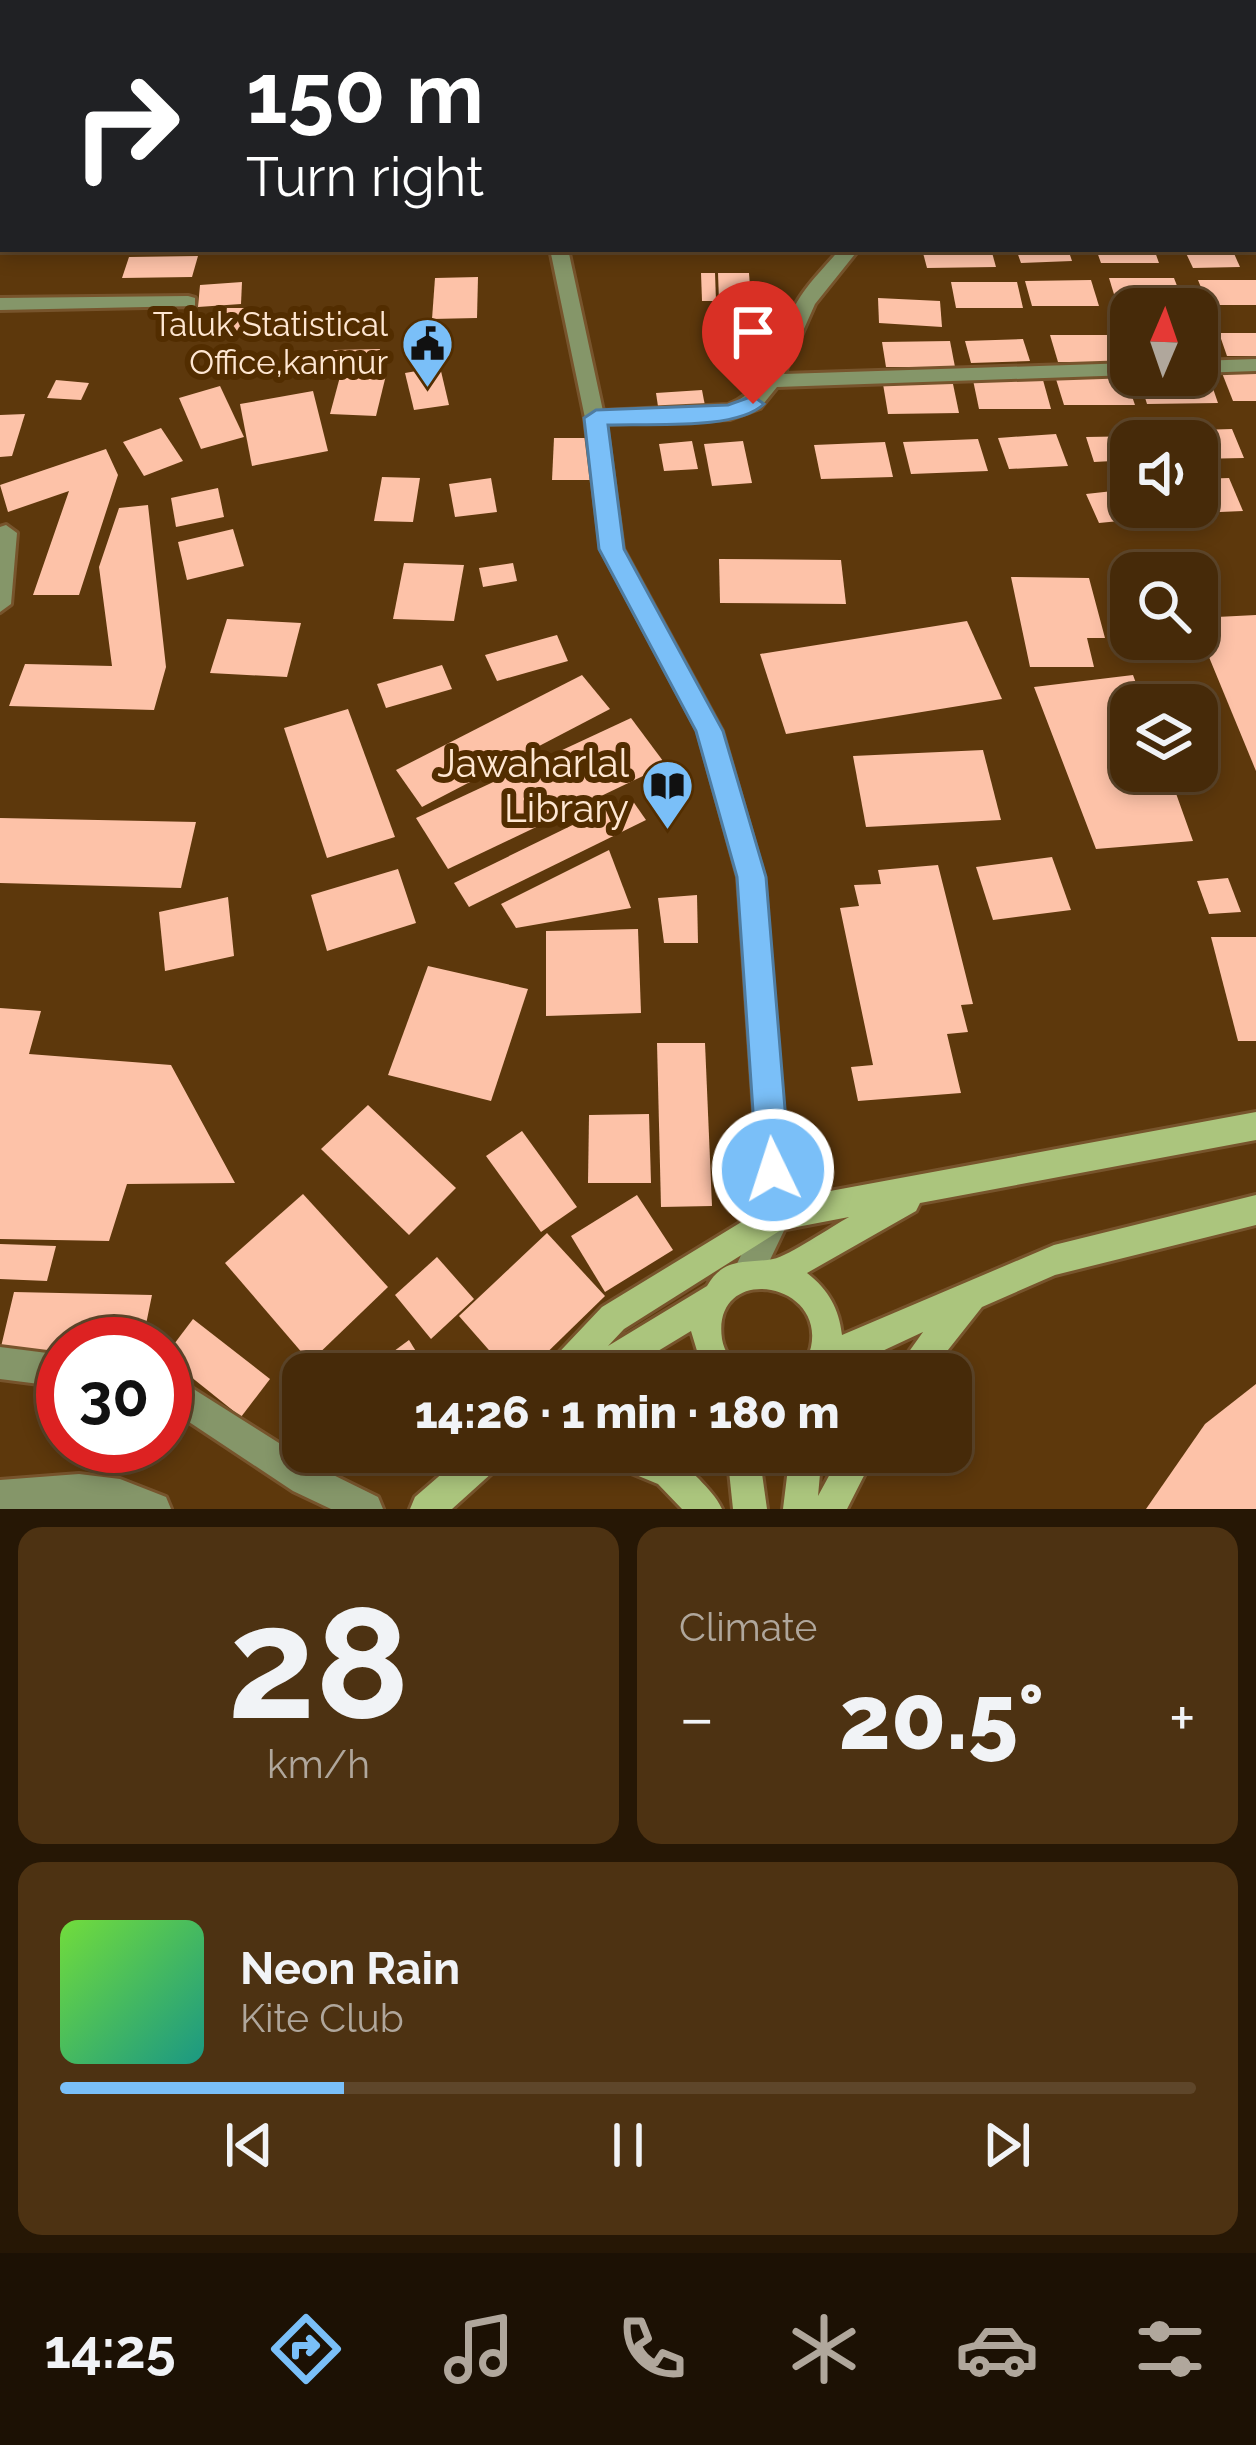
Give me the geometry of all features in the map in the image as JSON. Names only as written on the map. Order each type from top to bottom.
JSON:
[{"type":"main road","points":[[580,1353],[614,1318],[776,1216],[1256,1126]]},
{"type":"main road","points":[[625,1353],[717,1296],[925,1190]]},
{"type":"main road","points":[[848,1353],[1054,1260],[1256,1210]]},
{"type":"main road","points":[[762,1274],[813,1295],[828,1331],[823,1353]]},
{"type":"main road","points":[[926,1353],[975,1294]]},
{"type":"main road","points":[[710,1353],[705,1328],[717,1296]]},
{"type":"main road","points":[[427,1509],[468,1473]]},
{"type":"main road","points":[[670,1473],[705,1509]]},
{"type":"main road","points":[[746,1473],[750,1509]]},
{"type":"main road","points":[[800,1509],[804,1473]]},
{"type":"main road","points":[[829,1509],[849,1473]]},
{"type":"street","points":[[561,252],[596,418],[612,549],[710,731],[751,877],[776,1216],[762,1274]]},
{"type":"street","points":[[596,418],[730,412],[753,404],[771,381],[806,302],[848,252]]},
{"type":"street","points":[[0,304],[188,302]]},
{"type":"street","points":[[1218,366],[1256,364]]},
{"type":"street","points":[[771,381],[1110,370]]},
{"type":"street","points":[[0,604],[6,533]]},
{"type":"street","points":[[0,1363],[36,1368]]},
{"type":"street","points":[[192,1405],[305,1479],[366,1509]]},
{"type":"street","points":[[0,1496],[26,1491],[137,1504]]},
{"type":"building","points":[[923,252],[992,252],[996,267],[927,268]]},
{"type":"building","points":[[1017,252],[1069,252],[1072,261],[1021,263]]},
{"type":"building","points":[[1097,252],[1155,252],[1159,263],[1101,263]]},
{"type":"building","points":[[1185,252],[1233,252],[1240,267],[1193,268]]},
{"type":"building","points":[[198,256],[192,277],[122,278],[129,257]]},
{"type":"building","points":[[701,273],[715,273],[716,301],[702,301]]},
{"type":"building","points":[[718,273],[749,273],[751,301],[719,301]]},
{"type":"building","points":[[478,277],[477,318],[432,319],[435,278]]},
{"type":"building","points":[[1109,278],[1174,278],[1178,288],[1112,288]]},
{"type":"building","points":[[1091,280],[1099,306],[1032,306],[1025,281]]},
{"type":"building","points":[[1198,280],[1256,280],[1256,305],[1218,305],[1218,288],[1201,288]]},
{"type":"building","points":[[242,282],[241,304],[198,307],[200,285]]},
{"type":"building","points":[[951,282],[1017,282],[1023,308],[956,308]]},
{"type":"building","points":[[878,298],[940,301],[942,327],[879,323]]},
{"type":"building","points":[[227,308],[255,308],[249,331],[221,331]]},
{"type":"building","points":[[744,326],[778,332],[761,378],[727,371]]},
{"type":"building","points":[[1219,333],[1256,333],[1256,356],[1227,356]]},
{"type":"building","points":[[1050,335],[1110,335],[1110,362],[1058,362]]},
{"type":"building","points":[[1023,339],[1030,361],[971,363],[965,341]]},
{"type":"building","points":[[950,341],[955,367],[886,367],[882,342]]},
{"type":"building","points":[[380,349],[378,357],[332,358],[333,350]]},
{"type":"building","name":"Taluk Statistical Office,kannur","points":[[440,367],[449,405],[414,410],[405,373]]},
{"type":"building","points":[[1256,372],[1256,401],[1233,401],[1222,373]]},
{"type":"building","points":[[341,373],[386,375],[376,416],[330,414]]},
{"type":"building","points":[[1055,376],[1110,376],[1110,396],[1132,396],[1135,405],[1064,405]]},
{"type":"building","points":[[56,380],[89,383],[81,400],[47,398]]},
{"type":"building","points":[[973,380],[1043,380],[1051,409],[979,409]]},
{"type":"building","points":[[883,384],[953,384],[959,413],[888,414]]},
{"type":"building","points":[[220,386],[244,437],[201,449],[179,398]]},
{"type":"building","points":[[702,390],[706,411],[659,413],[656,393]]},
{"type":"building","points":[[313,391],[328,451],[252,466],[240,404]]},
{"type":"building","points":[[1145,396],[1216,396],[1218,403],[1147,404]]},
{"type":"building","points":[[25,414],[12,456],[0,457],[0,415]]},
{"type":"building","points":[[161,428],[183,461],[144,476],[123,442]]},
{"type":"building","points":[[1218,429],[1232,429],[1244,458],[1218,459]]},
{"type":"building","points":[[1056,434],[1068,466],[1009,469],[998,438]]},
{"type":"building","points":[[1086,437],[1110,437],[1110,461],[1094,462]]},
{"type":"building","points":[[554,438],[592,438],[591,480],[552,480]]},
{"type":"building","points":[[978,439],[988,471],[911,474],[903,442]]},
{"type":"building","points":[[692,441],[698,469],[664,471],[659,444]]},
{"type":"building","points":[[743,441],[752,483],[712,486],[704,444]]},
{"type":"building","points":[[885,442],[893,477],[821,479],[814,445]]},
{"type":"building","points":[[106,449],[118,475],[79,595],[33,595],[69,491],[8,512],[0,485]]},
{"type":"building","points":[[382,477],[420,478],[413,522],[374,521]]},
{"type":"building","points":[[491,478],[497,512],[455,517],[449,484]]},
{"type":"building","points":[[1218,478],[1229,478],[1243,511],[1218,512]]},
{"type":"building","points":[[218,488],[224,517],[176,527],[171,498]]},
{"type":"building","points":[[1110,491],[1110,522],[1099,523],[1086,494]]},
{"type":"building","points":[[148,505],[166,667],[154,710],[9,706],[25,664],[112,666],[99,567],[119,508]]},
{"type":"building","points":[[233,529],[244,566],[187,580],[178,542]]},
{"type":"building","points":[[719,559],[841,560],[846,604],[720,603]]},
{"type":"building","points":[[404,563],[464,565],[454,621],[393,619]]},
{"type":"building","points":[[513,563],[517,581],[483,587],[479,568]]},
{"type":"building","points":[[1011,577],[1089,578],[1105,638],[1087,638],[1094,667],[1030,667]]},
{"type":"building","points":[[1256,615],[1256,771],[1210,660],[1218,660],[1218,617]]},
{"type":"building","points":[[227,619],[301,623],[287,677],[210,673]]},
{"type":"building","points":[[967,621],[1002,699],[786,734],[760,654]]},
{"type":"building","points":[[557,635],[568,661],[497,681],[485,655]]},
{"type":"building","points":[[442,665],[452,689],[386,708],[377,684]]},
{"type":"building","points":[[582,675],[610,709],[422,807],[396,770]]},
{"type":"building","points":[[1133,675],[1136,684],[1110,684],[1110,792],[1176,792],[1193,841],[1096,849],[1034,687]]},
{"type":"building","points":[[348,709],[395,837],[327,858],[284,728]]},
{"type":"building","points":[[631,718],[666,765],[448,869],[416,818]]},
{"type":"building","points":[[983,750],[1001,820],[866,827],[853,756]]},
{"type":"building","points":[[630,797],[646,820],[469,907],[454,883]]},
{"type":"building","points":[[0,818],[196,822],[181,888],[0,883]]},
{"type":"building","points":[[609,850],[631,908],[516,928],[501,904]]},
{"type":"building","points":[[1052,857],[1071,910],[993,920],[976,867]]},
{"type":"building","points":[[938,865],[973,1004],[961,1005],[968,1032],[947,1034],[961,1093],[858,1101],[851,1067],[873,1065],[840,908],[859,906],[854,885],[881,884],[878,870]]},
{"type":"building","points":[[398,869],[416,923],[327,951],[311,895]]},
{"type":"building","points":[[1228,878],[1241,912],[1209,914],[1197,881]]},
{"type":"building","points":[[697,895],[698,943],[664,943],[658,898]]},
{"type":"building","points":[[228,897],[234,956],[165,971],[159,912]]},
{"type":"building","points":[[638,929],[641,1013],[546,1016],[546,931]]},
{"type":"building","points":[[1211,937],[1256,937],[1256,1041],[1238,1041]]},
{"type":"building","points":[[428,966],[528,989],[491,1101],[388,1075]]},
{"type":"building","points":[[0,1008],[41,1011],[29,1054],[171,1065],[235,1183],[127,1184],[109,1241],[0,1239]]},
{"type":"building","points":[[657,1043],[705,1043],[712,1206],[661,1207]]},
{"type":"building","points":[[368,1105],[456,1188],[409,1235],[321,1149]]},
{"type":"building","points":[[649,1114],[651,1183],[588,1183],[589,1115]]},
{"type":"building","points":[[522,1131],[577,1207],[541,1232],[486,1156]]},
{"type":"building","points":[[303,1194],[388,1287],[319,1353],[302,1353],[225,1263]]},
{"type":"building","points":[[637,1195],[673,1250],[605,1292],[571,1236]]},
{"type":"building","points":[[547,1233],[605,1296],[547,1353],[492,1353],[459,1316]]},
{"type":"building","points":[[0,1244],[56,1246],[47,1281],[0,1279]]},
{"type":"building","points":[[437,1257],[474,1299],[431,1339],[395,1295]]},
{"type":"building","points":[[14,1292],[152,1295],[148,1317],[36,1317],[36,1352],[0,1351]]},
{"type":"building","points":[[192,1320],[270,1379],[241,1417],[192,1378]]},
{"type":"building","points":[[409,1340],[417,1353],[391,1353]]},
{"type":"building","points":[[1256,1384],[1256,1509],[1146,1509],[1205,1424]]},
{"type":"place","name":"Taluk Statistical Office,kannur","points":[[427,389]]},
{"type":"place","name":"Jawaharlal Library","points":[[668,831]]},
{"type":"route","points":[[753,404],[730,412],[596,418],[612,549],[710,731],[751,877],[773,1170]]}]
